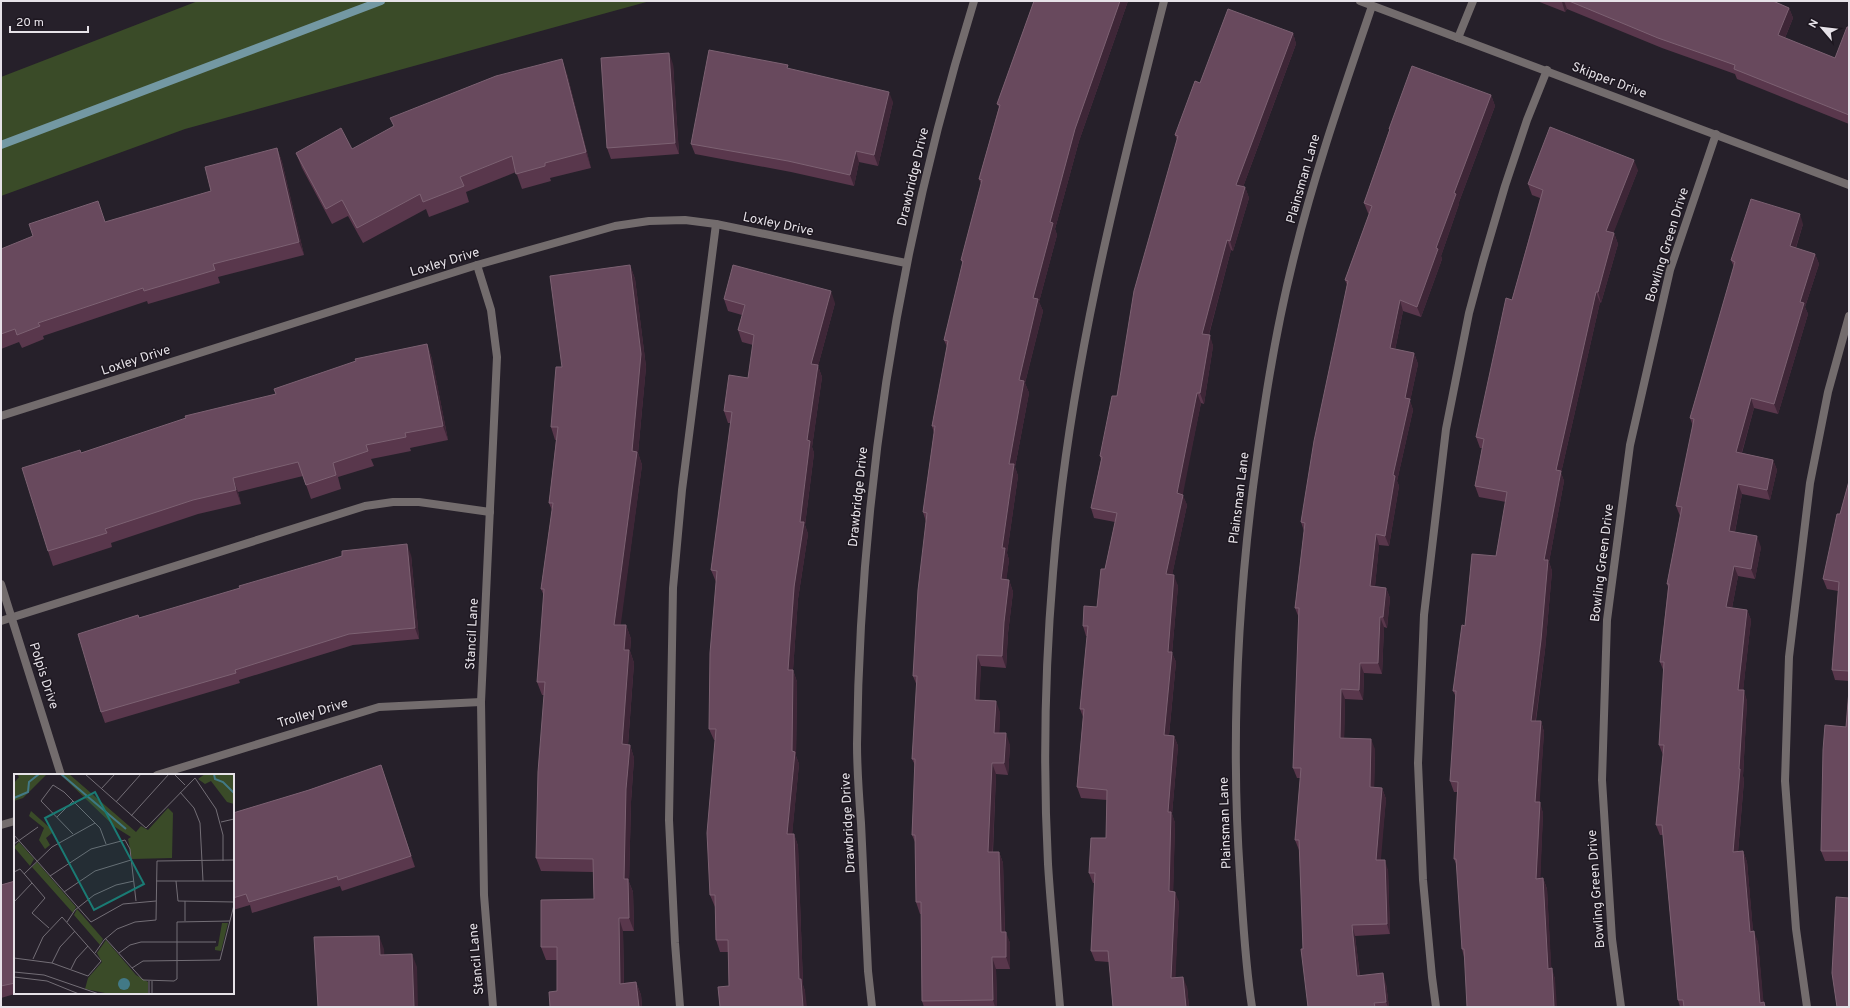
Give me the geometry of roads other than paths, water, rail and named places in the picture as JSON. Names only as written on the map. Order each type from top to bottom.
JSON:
[{"type":"street","name":"Drawbridge Drive","points":[[872,1007],[868,971],[857,746],[865,553],[872,483],[888,362],[906,263],[935,136],[974,1]]},
{"type":"street","points":[[1060,1007],[1048,865],[1046,774],[1049,647],[1053,572],[1062,481],[1084,341],[1136,112],[1164,1]]},
{"type":"street","name":"Skipper Drive","points":[[1360,1],[1547,70],[1849,185]]},
{"type":"street","points":[[1458,38],[1473,1]]},
{"type":"street","name":"Plainsman Lane","points":[[1252,1007],[1246,972],[1235,810],[1237,669],[1247,541],[1264,401],[1292,265],[1324,147],[1372,6]]},
{"type":"street","points":[[1436,1007],[1423,880],[1418,763],[1424,615],[1446,429],[1470,314],[1483,261],[1505,186],[1527,120],[1547,70]]},
{"type":"street","name":"Bowling Green Drive","points":[[1621,1007],[1612,939],[1602,780],[1607,620],[1632,437],[1670,270],[1716,134]]},
{"type":"street","name":"Loxley Drive","points":[[1,416],[477,265],[615,226],[649,221],[685,220],[716,224],[906,263]]},
{"type":"street","points":[[680,1007],[675,943],[669,820],[673,588],[682,490],[716,224]]},
{"type":"street","name":"Stancil Lane","points":[[477,265],[491,310],[498,357],[481,702],[484,895],[493,1007]]},
{"type":"street","points":[[1807,1007],[1796,929],[1785,781],[1789,657],[1810,483],[1828,392],[1849,316]]},
{"type":"street","points":[[1,621],[365,506],[393,502],[419,502],[490,512]]},
{"type":"street","name":"Polpis Drive","points":[[1,584],[61,774]]},
{"type":"street","name":"Trolley Drive","points":[[160,774],[379,707],[481,702]]},
{"type":"street","points":[[1,825],[14,821]]},
{"type":"waterway","points":[[1,145],[381,1]]}]
